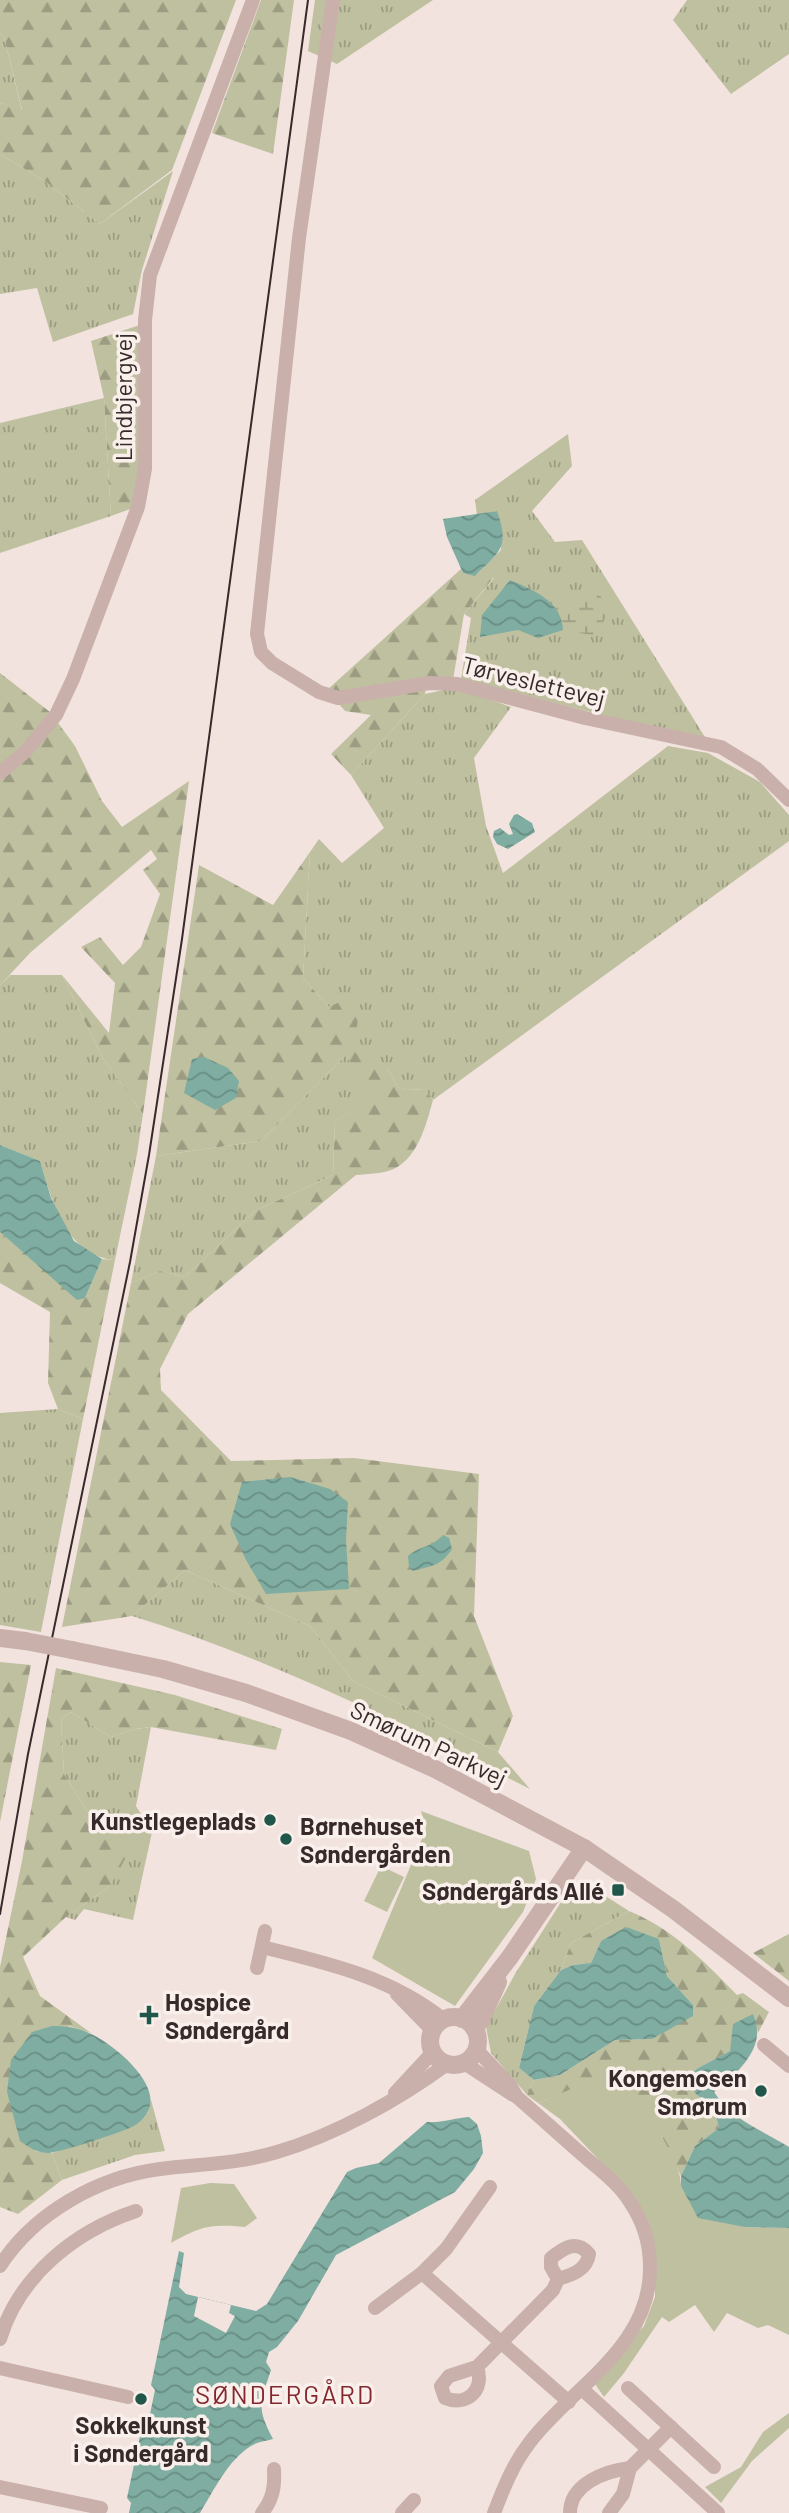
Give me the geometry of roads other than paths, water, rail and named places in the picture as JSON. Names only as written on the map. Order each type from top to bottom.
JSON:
[{"type":"street","name":"Lindbjergvej","points":[[0,773],[26,752],[56,715],[138,507],[145,469],[145,320],[150,275],[253,0]]},
{"type":"street","name":"Tørveslettevej","points":[[332,0],[299,238],[283,379],[257,634],[261,652],[272,663],[319,692],[338,698],[429,683],[457,684],[585,718],[721,747],[757,769],[789,800]]},
{"type":"street","name":"Smørum Parkvej","points":[[0,1638],[163,1669],[246,1693],[351,1731],[447,1775],[584,1848],[673,1909],[789,1998]]},
{"type":"street","points":[[494,2513],[514,2465],[531,2440],[631,2336],[640,2318],[651,2279],[647,2238],[640,2219],[617,2186],[517,2097],[448,2059],[430,2041],[453,2024],[510,1957],[584,1848]]},
{"type":"street","points":[[257,1968],[265,1931]]},
{"type":"street","points":[[0,2266],[27,2232],[58,2208],[90,2189],[158,2169],[239,2162],[278,2152],[360,2118],[393,2098],[397,2090],[448,2059],[471,2058],[477,2049],[477,2037],[401,1990],[355,1971],[262,1947]]},
{"type":"street","points":[[764,2045],[789,2066]]},
{"type":"street","points":[[477,2049],[510,2085],[517,2097]]},
{"type":"street","points":[[375,2308],[422,2273],[446,2249],[490,2187]]},
{"type":"street","points":[[0,2339],[12,2310],[46,2264],[93,2228],[136,2211]]},
{"type":"street","points":[[422,2273],[569,2402]]},
{"type":"street","points":[[477,2367],[553,2290],[558,2279]]},
{"type":"street","points":[[0,2368],[128,2397]]},
{"type":"street","points":[[628,2388],[714,2467]]},
{"type":"street","points":[[582,2389],[718,2513]]},
{"type":"street","points":[[609,2513],[623,2494],[630,2468],[671,2427]]},
{"type":"street","points":[[570,2513],[570,2505],[580,2489],[592,2480],[630,2468]]},
{"type":"street","points":[[262,2513],[270,2502],[275,2486],[274,2469]]},
{"type":"street","points":[[0,2487],[101,2508]]},
{"type":"water","points":[[497,511],[503,533],[500,548],[475,576],[463,573],[447,537],[443,519]]},
{"type":"water","points":[[510,580],[537,593],[552,604],[558,611],[563,630],[538,638],[518,630],[480,637],[482,615]]},
{"type":"water","points":[[517,814],[532,823],[535,832],[508,849],[497,844],[493,837],[494,831],[500,828],[509,835],[513,834],[509,824]]},
{"type":"water","points":[[204,1057],[228,1068],[239,1081],[236,1098],[215,1110],[184,1093],[192,1059]]},
{"type":"water","points":[[0,1145],[40,1161],[51,1198],[74,1241],[102,1259],[85,1298],[77,1300],[0,1232]]},
{"type":"water","points":[[290,1477],[330,1489],[348,1502],[346,1540],[349,1589],[266,1594],[246,1560],[230,1524],[242,1482]]},
{"type":"water","points":[[443,1535],[449,1538],[452,1549],[448,1555],[435,1564],[413,1571],[409,1567],[408,1556]]},
{"type":"water","points":[[626,1927],[659,1939],[667,1976],[693,2005],[693,2016],[652,2039],[615,2040],[560,2075],[534,2080],[519,2068],[534,2006],[561,1970],[573,1965],[591,1963],[601,1941]]},
{"type":"water","points":[[753,2014],[757,2031],[754,2049],[736,2073],[714,2092],[721,2102],[748,2124],[789,2147],[789,2228],[745,2227],[698,2218],[681,2186],[681,2176],[695,2146],[719,2128],[714,2108],[696,2094],[687,2078],[698,2068],[730,2051],[733,2024]]},
{"type":"water","points":[[52,2026],[71,2027],[89,2033],[110,2045],[133,2066],[149,2090],[151,2102],[140,2121],[115,2133],[49,2153],[37,2151],[20,2141],[7,2092],[11,2060],[32,2032]]},
{"type":"water","points":[[469,2117],[477,2124],[483,2153],[455,2192],[336,2255],[298,2321],[277,2347],[269,2352],[266,2362],[271,2370],[264,2390],[262,2412],[273,2439],[253,2445],[235,2459],[200,2513],[129,2513],[131,2503],[127,2498],[144,2417],[150,2414],[155,2390],[151,2385],[179,2251],[184,2253],[179,2287],[186,2294],[256,2311],[267,2304],[347,2172],[379,2163],[427,2122]]},
{"type":"tram line","points":[[0,1914],[28,1754],[130,1262],[149,1155],[182,939],[308,0]]},
{"type":"place","name":"Kunstlegeplads","points":[[270,1820]]},
{"type":"place","name":"Børnehuset Søndergården","points":[[286,1839]]},
{"type":"place","name":"Søndergårds Allé","points":[[618,1890]]},
{"type":"place","name":"Hospice Søndergård","points":[[149,2015]]},
{"type":"place","name":"Kongemosen Smørum","points":[[761,2091]]},
{"type":"place","name":"Sokkelkunst i Søndergård","points":[[141,2399]]},
{"type":"district","name":"SØNDERGÅRD","points":[[285,2393]]}]
